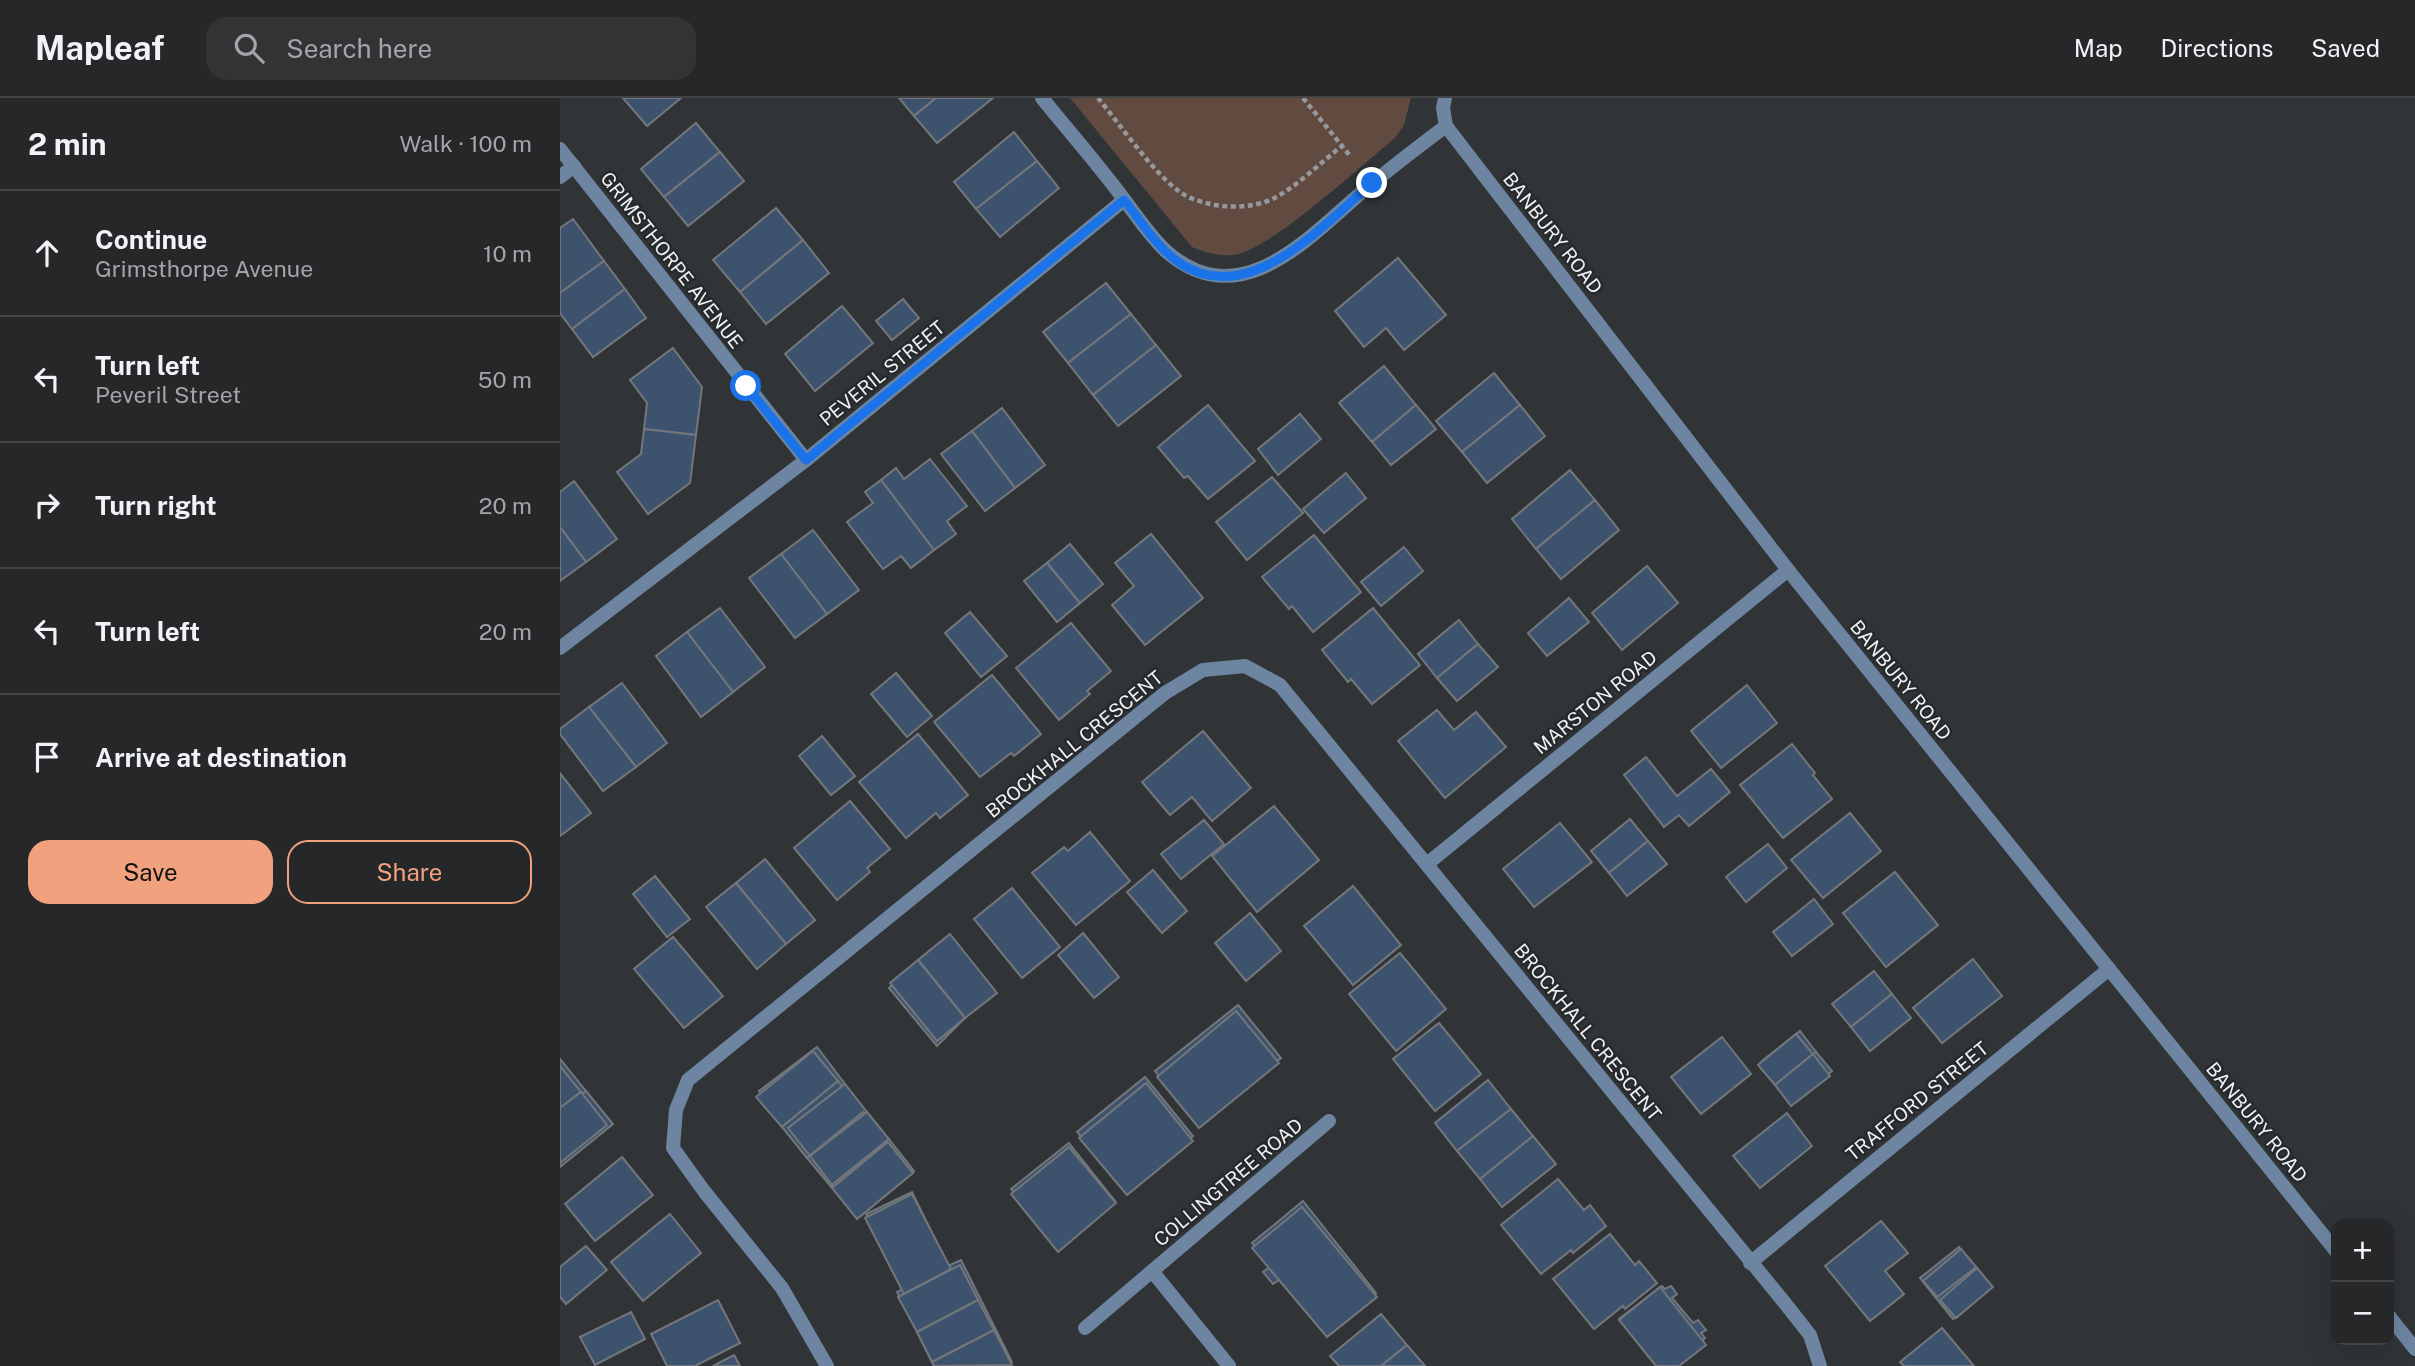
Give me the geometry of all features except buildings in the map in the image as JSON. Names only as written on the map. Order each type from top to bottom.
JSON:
[{"type":"street","points":[[1042,98],[1164,250],[1197,272],[1234,276],[1254,272],[1294,250],[1372,183],[1446,126],[1443,108],[1445,98]]},
{"type":"street","name":"BANBURY ROAD","points":[[1446,126],[1788,570],[2331,1245]]},
{"type":"street","name":"GRIMSTHORPE AVENUE","points":[[560,149],[806,460]]},
{"type":"street","points":[[560,177],[574,166]]},
{"type":"street","name":"PEVERIL STREET","points":[[560,648],[806,460],[1124,200]]},
{"type":"street","name":"MARSTON ROAD","points":[[1427,864],[1788,570]]},
{"type":"street","name":"BROCKHALL CRESCENT","points":[[827,1366],[782,1288],[704,1192],[673,1148],[676,1110],[688,1080],[1165,693],[1203,670],[1245,666],[1280,685],[1810,1335],[1820,1366]]},
{"type":"street","name":"TRAFFORD STREET","points":[[1750,1263],[2109,969]]},
{"type":"street","name":"COLLINGTREE ROAD","points":[[1085,1328],[1329,1121]]},
{"type":"street","name":"COLLINGTREE ROAD","points":[[1152,1271],[1229,1366]]},
{"type":"street","points":[[2394,1322],[2415,1349]]},
{"type":"path","points":[[1098,98],[1156,169],[1180,192],[1214,206],[1252,206],[1278,197],[1342,146]]},
{"type":"path","points":[[1303,98],[1372,183]]},
{"type":"shaded area","points":[[1070,98],[1411,98],[1404,125],[1395,138],[1292,223],[1250,250],[1228,255],[1212,254],[1192,247]]},
{"type":"route","points":[[746,386],[806,460],[1124,200],[1164,250],[1184,265],[1197,272],[1234,276],[1254,272],[1294,250],[1372,183]]}]
